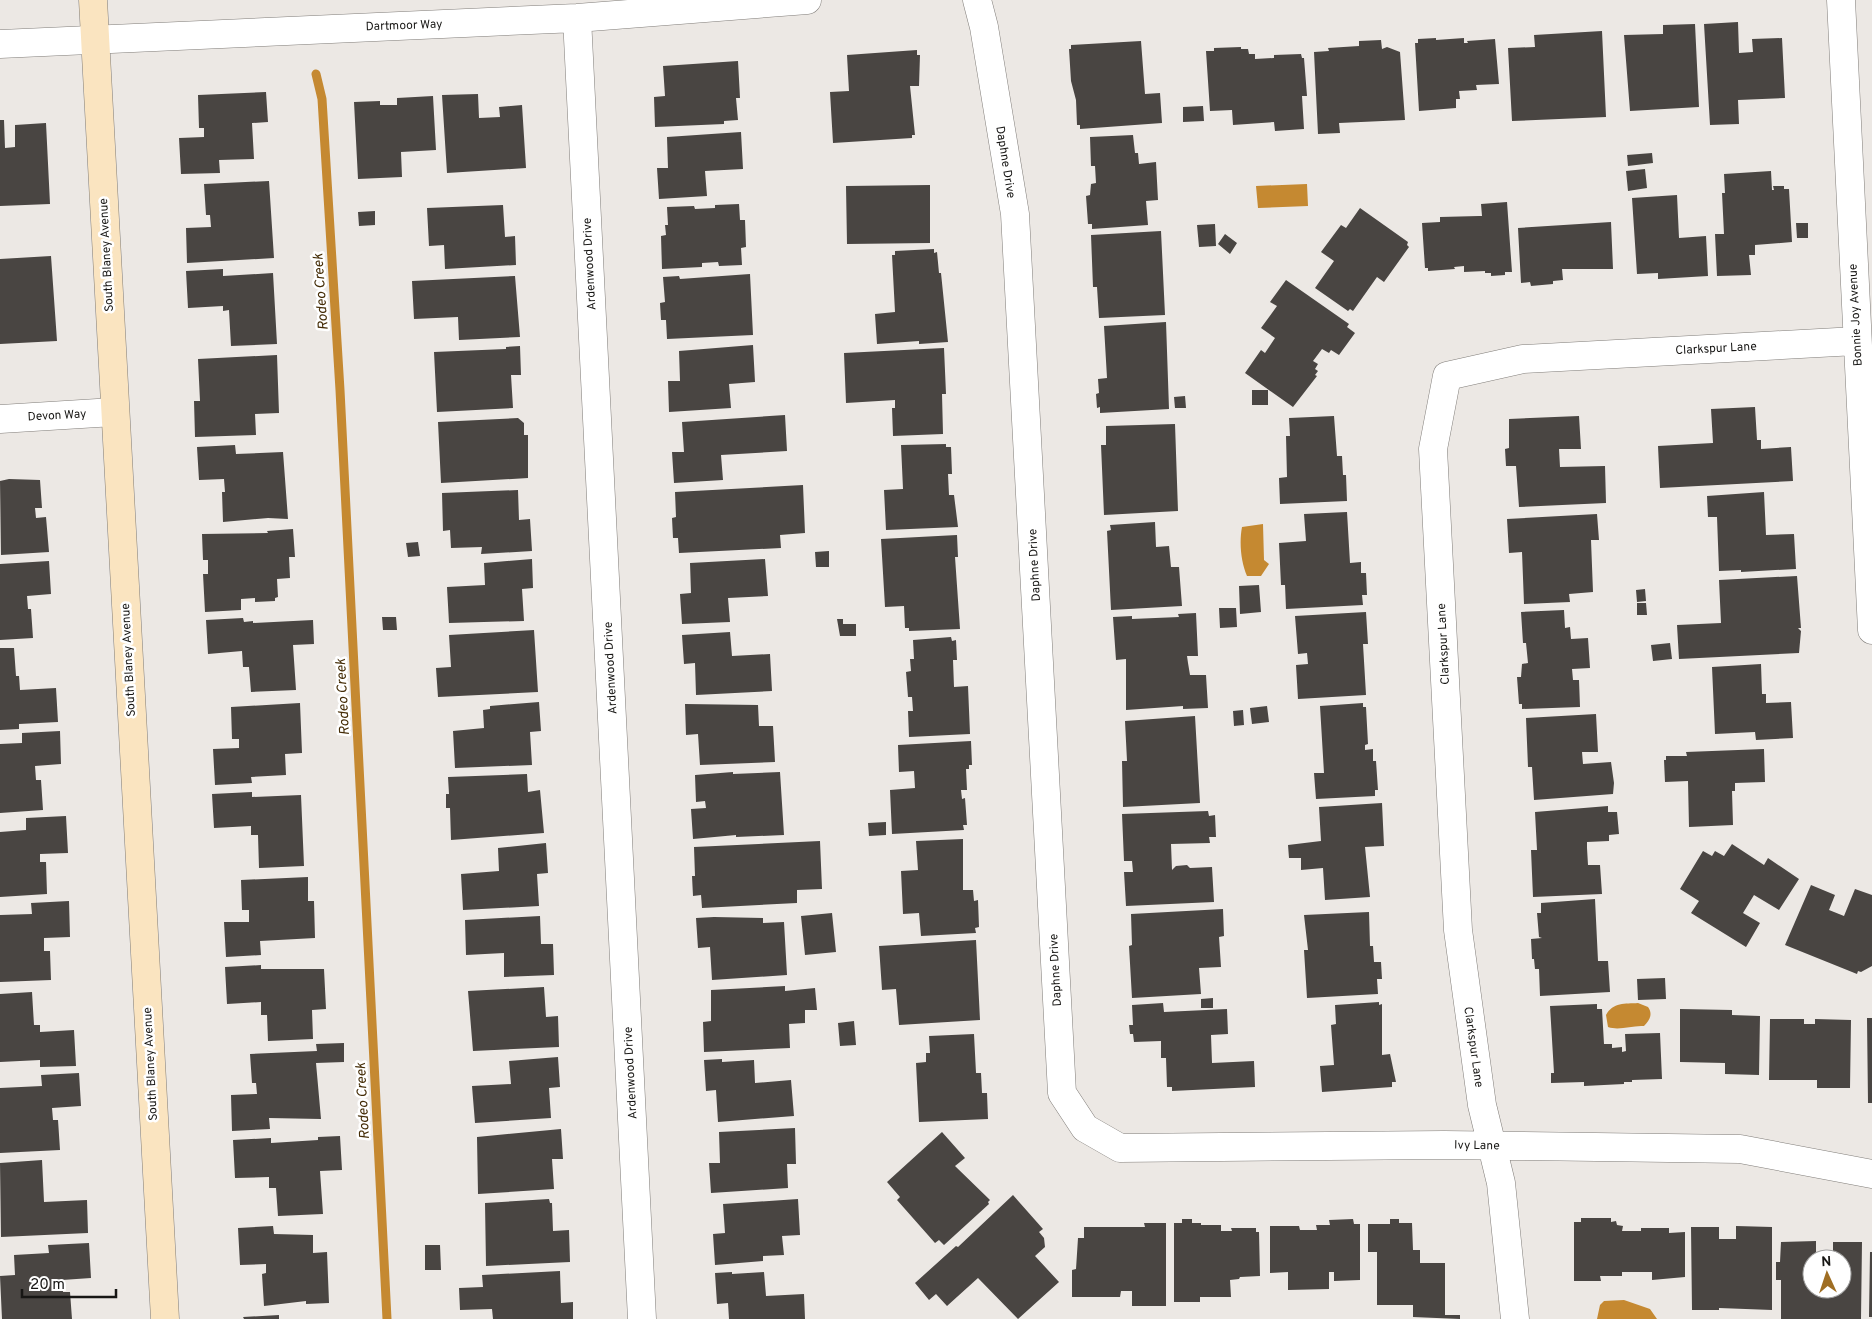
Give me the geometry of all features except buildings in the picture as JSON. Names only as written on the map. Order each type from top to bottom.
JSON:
[{"type":"street","name":"South Blaney Avenue","points":[[93,0],[165,1319]]},
{"type":"street","name":"Dartmoor Way","points":[[0,44],[578,18],[807,0]]},
{"type":"street","name":"Daphne Drive","points":[[977,0],[984,26],[1015,214],[1062,1093],[1085,1128]]},
{"type":"street","name":"Bonnie Joy Avenue","points":[[1841,0],[1856,341],[1872,630]]},
{"type":"street","name":"Ardenwood Drive","points":[[578,18],[642,1319]]},
{"type":"street","name":"Clarkspur Lane","points":[[1515,1319],[1501,1183],[1482,1105],[1458,930],[1433,449],[1447,376],[1523,359],[1856,341]]},
{"type":"street","name":"Devon Way","points":[[0,419],[114,412]]},
{"type":"street","name":"Ivy Lane","points":[[1085,1128],[1120,1148],[1492,1145],[1740,1149],[1872,1174]]},
{"type":"shaded area","points":[[1307,184],[1308,206],[1258,208],[1256,186]]},
{"type":"shaded area","points":[[1263,524],[1264,560],[1269,564],[1261,576],[1247,576],[1241,552],[1242,527]]},
{"type":"shaded area","points":[[1638,1003],[1648,1007],[1651,1015],[1644,1026],[1608,1027],[1606,1015],[1612,1008],[1620,1004]]},
{"type":"shaded area","points":[[1624,1300],[1650,1309],[1657,1319],[1597,1319],[1600,1305],[1604,1301]]},
{"type":"waterway","name":"Rodeo Creek","points":[[316,74],[322,99],[340,390],[387,1319]]}]
